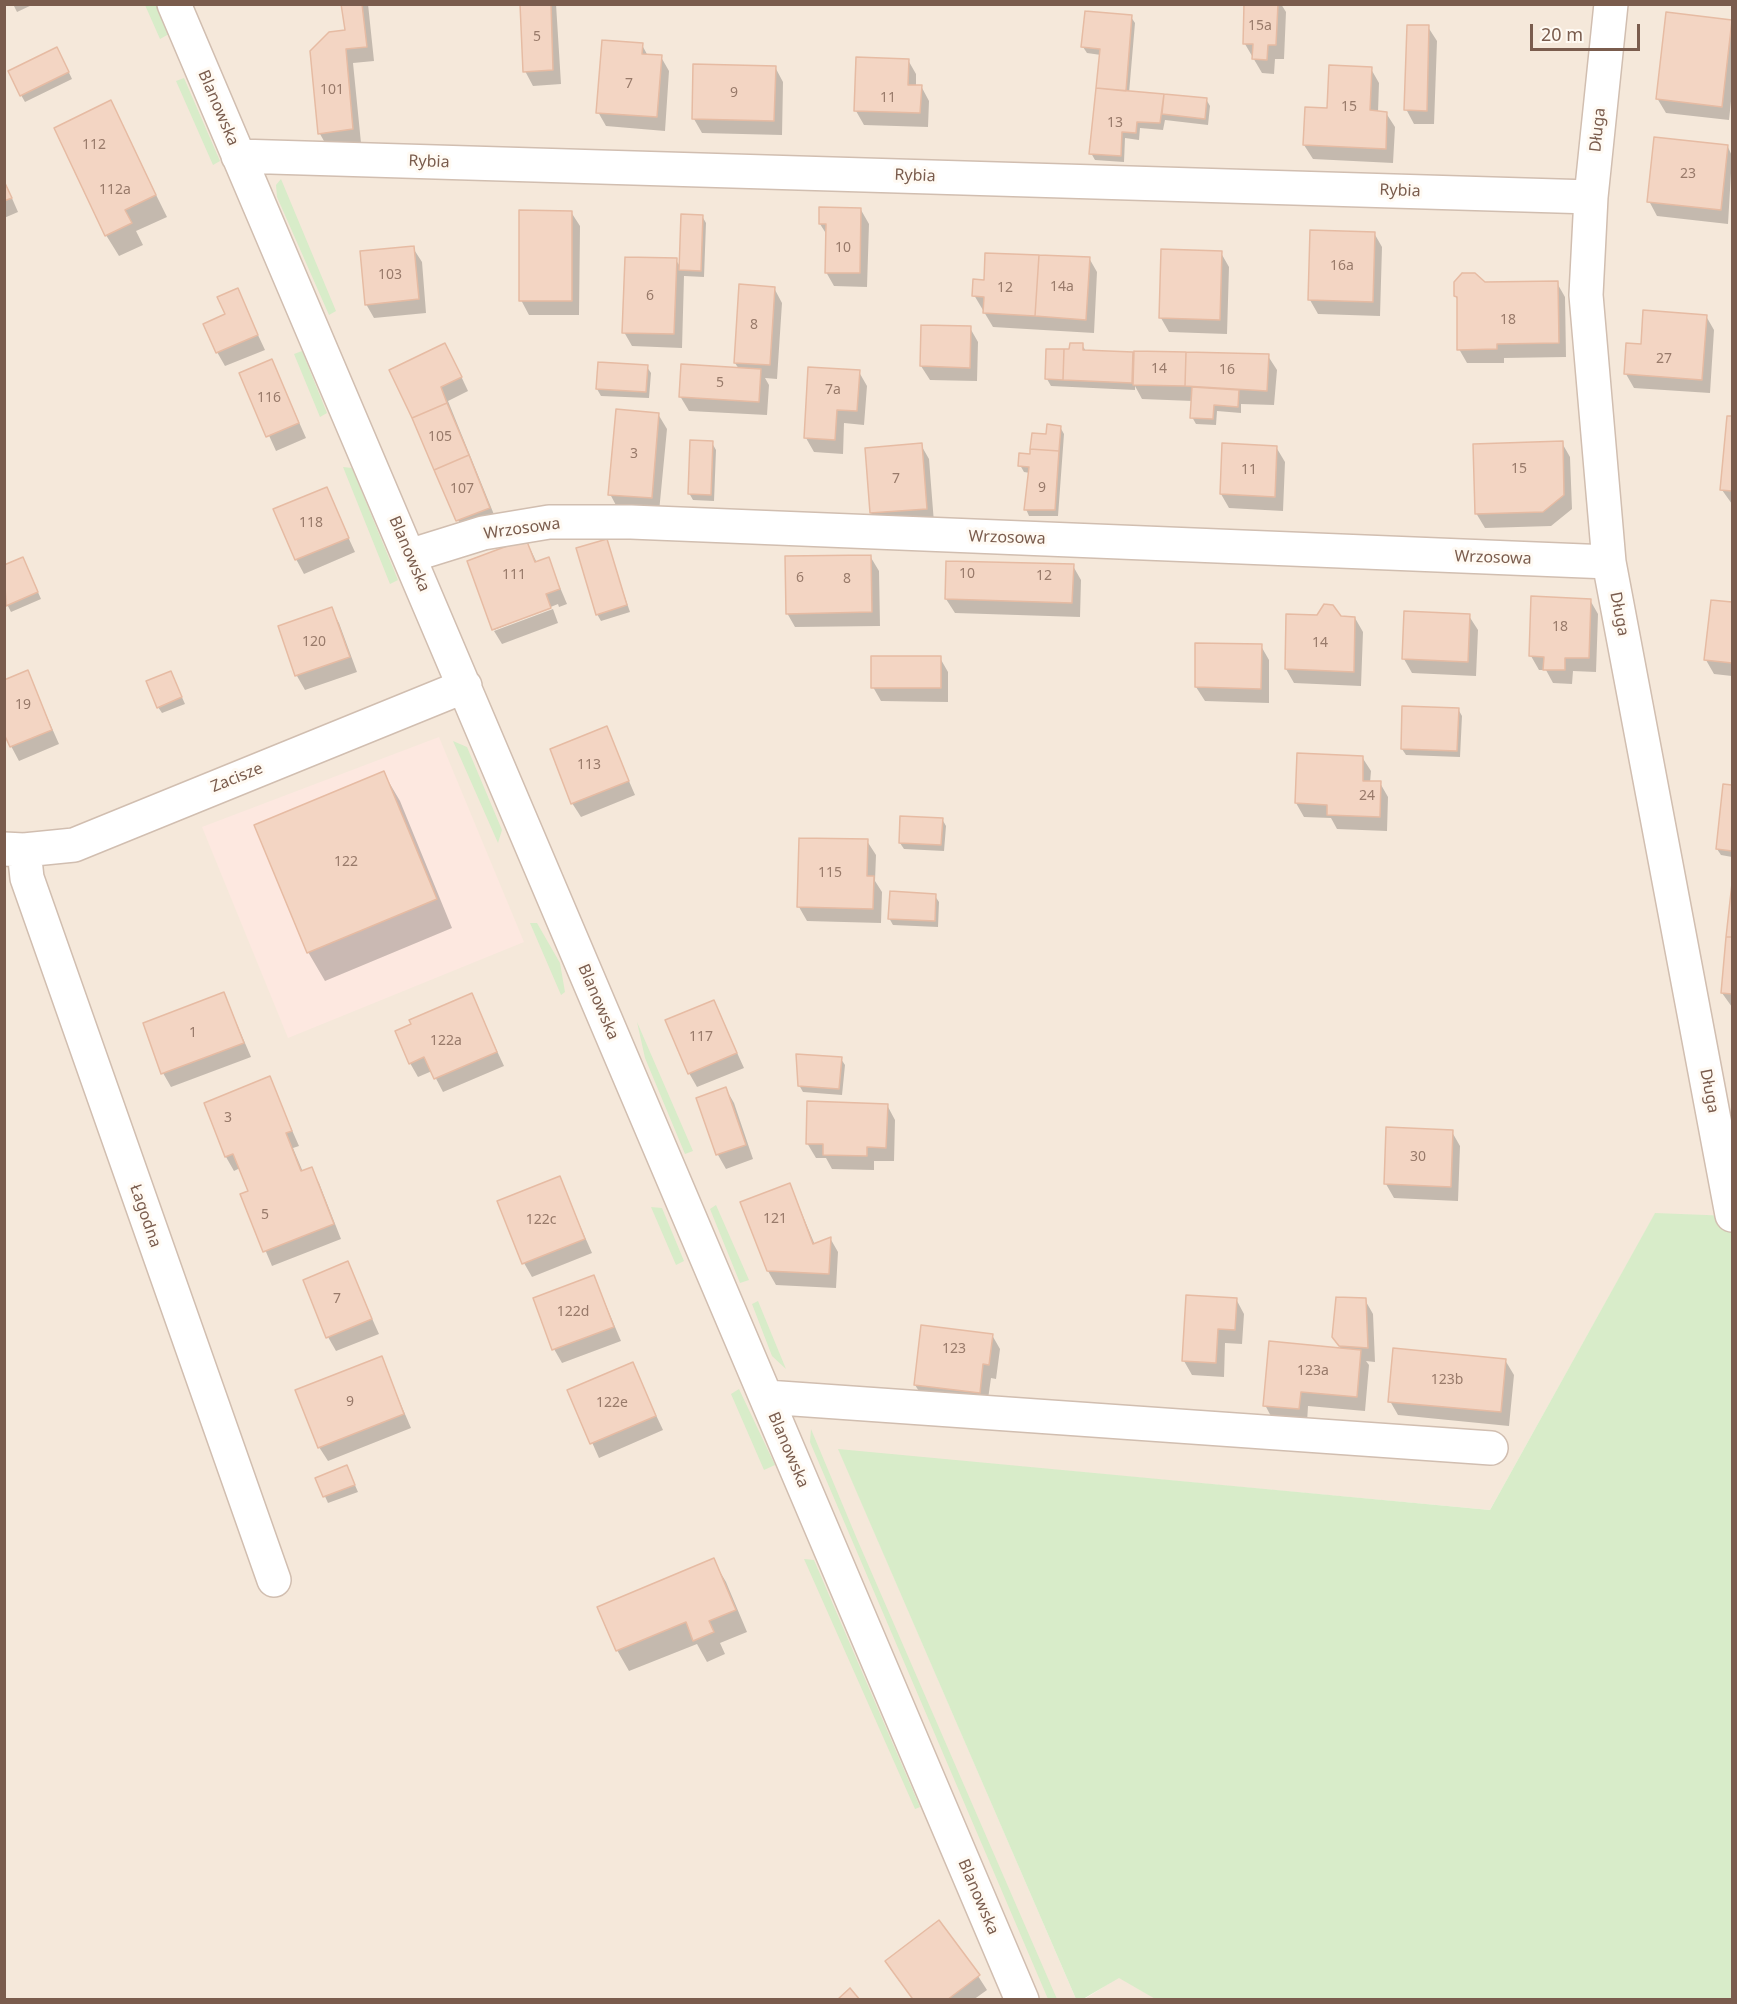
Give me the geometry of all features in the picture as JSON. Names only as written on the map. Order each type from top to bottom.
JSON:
[{"type":"street","name":"Blanowska","points":[[174,4],[1022,2000]]},
{"type":"street","name":"Długa","points":[[1611,4],[1591,197],[1586,295],[1609,562],[1732,1215]]},
{"type":"street","name":"Rybia","points":[[238,156],[1591,197]]},
{"type":"street","name":"Wrzosowa","points":[[410,556],[483,533],[549,522],[631,522],[1609,562]]},
{"type":"street","name":"Zacisze","points":[[14,849],[74,844],[465,686]]},
{"type":"street","name":"Łagodna","points":[[14,849],[27,878],[274,1580]]},
{"type":"street","points":[[766,1397],[1491,1448]]},
{"type":"shaded area","points":[[5,5],[1732,5],[1732,1216],[1655,1214],[1490,1510],[839,1450],[1076,1999],[5,2000]]},
{"type":"shaded area","points":[[439,737],[524,942],[288,1038],[202,827]]},
{"type":"shaded area","points":[[1119,1977],[1156,1999],[1083,2000]]},
{"type":"green space","points":[[145,5],[157,5],[169,34],[160,39]]},
{"type":"green space","points":[[184,78],[220,161],[213,165],[176,81]]},
{"type":"green space","points":[[281,179],[336,311],[329,315],[277,197],[276,185]]},
{"type":"green space","points":[[302,351],[327,413],[320,417],[294,354]]},
{"type":"green space","points":[[343,467],[352,468],[398,580],[390,584]]},
{"type":"green space","points":[[453,741],[467,747],[502,830],[498,843]]},
{"type":"green space","points":[[530,923],[537,923],[560,963],[565,992],[561,995]]},
{"type":"green space","points":[[637,1022],[693,1151],[685,1154],[645,1058]]},
{"type":"green space","points":[[716,1205],[749,1280],[740,1283],[710,1209]]},
{"type":"green space","points":[[651,1207],[662,1208],[684,1261],[676,1265]]},
{"type":"green space","points":[[1655,1213],[1732,1216],[1732,1999],[1157,2000],[1119,1978],[1083,1999],[1076,1999],[838,1449],[1490,1510]]},
{"type":"green space","points":[[758,1301],[786,1369],[772,1356],[752,1304]]},
{"type":"green space","points":[[739,1389],[775,1465],[764,1470],[731,1394]]},
{"type":"green space","points":[[811,1429],[1057,1999],[1048,1999],[810,1442]]},
{"type":"green space","points":[[804,1559],[814,1560],[920,1807],[915,1809]]},
{"type":"building","points":[[341,4],[362,4],[367,47],[346,49],[353,129],[318,134],[310,51],[329,32],[345,30]]},
{"type":"building","points":[[520,4],[551,4],[553,70],[523,72]]},
{"type":"building","points":[[1244,4],[1278,4],[1276,45],[1268,45],[1267,60],[1252,59],[1253,44],[1243,44]]},
{"type":"building","points":[[1085,11],[1132,15],[1126,91],[1096,88],[1100,49],[1081,47]]},
{"type":"building","points":[[1666,12],[1732,20],[1722,107],[1656,99]]},
{"type":"building","points":[[1407,25],[1429,25],[1427,111],[1404,110]]},
{"type":"building","points":[[602,40],[643,43],[642,54],[662,55],[657,117],[596,113]]},
{"type":"building","points":[[57,47],[69,72],[20,96],[8,71]]},
{"type":"building","points":[[856,57],[909,59],[908,85],[922,85],[920,113],[854,111]]},
{"type":"building","points":[[693,64],[776,66],[774,121],[692,119]]},
{"type":"building","points":[[1329,65],[1372,67],[1370,110],[1387,112],[1386,149],[1303,145],[1305,107],[1327,108]]},
{"type":"building","points":[[1096,88],[1164,94],[1160,123],[1137,122],[1136,133],[1122,132],[1121,156],[1089,154]]},
{"type":"building","points":[[1164,94],[1207,98],[1205,119],[1162,114]]},
{"type":"building","points":[[111,100],[156,195],[125,210],[132,223],[105,236],[54,128]]},
{"type":"building","points":[[1654,137],[1728,145],[1721,210],[1647,202]]},
{"type":"building","points":[[4,181],[12,198],[4,201]]},
{"type":"building","points":[[819,207],[861,208],[860,273],[825,273],[826,224],[819,224]]},
{"type":"building","points":[[519,210],[572,211],[572,301],[519,301]]},
{"type":"building","points":[[681,214],[703,215],[701,271],[679,270]]},
{"type":"building","points":[[1310,230],[1375,232],[1373,302],[1308,300]]},
{"type":"building","points":[[414,246],[419,299],[365,305],[360,251]]},
{"type":"building","points":[[1161,249],[1222,251],[1220,320],[1159,318]]},
{"type":"building","points":[[985,253],[1039,255],[1035,316],[983,313],[984,297],[972,296],[973,279],[984,280]]},
{"type":"building","points":[[1039,255],[1090,257],[1086,320],[1035,316]]},
{"type":"building","points":[[625,257],[677,258],[674,334],[622,333]]},
{"type":"building","points":[[1462,273],[1475,273],[1485,282],[1558,281],[1559,343],[1497,344],[1497,349],[1457,350],[1457,297],[1454,296],[1454,282]]},
{"type":"building","points":[[739,284],[775,287],[770,365],[734,363]]},
{"type":"building","points":[[238,288],[258,335],[216,353],[203,324],[225,314],[217,297]]},
{"type":"building","points":[[1643,310],[1707,315],[1702,380],[1624,374],[1626,343],[1641,344]]},
{"type":"building","points":[[921,325],[971,326],[970,368],[920,366]]},
{"type":"building","points":[[445,343],[462,377],[441,387],[447,403],[412,418],[389,370]]},
{"type":"building","points":[[1070,343],[1083,343],[1083,350],[1133,352],[1132,383],[1063,380],[1064,349],[1069,349]]},
{"type":"building","points":[[1046,349],[1064,349],[1063,380],[1045,379]]},
{"type":"building","points":[[1134,351],[1186,352],[1185,386],[1133,385]]},
{"type":"building","points":[[1186,352],[1269,354],[1267,391],[1185,386]]},
{"type":"building","points":[[272,359],[299,423],[266,437],[239,373]]},
{"type":"building","points":[[598,362],[648,365],[646,392],[596,389]]},
{"type":"building","points":[[681,364],[761,369],[759,402],[679,397]]},
{"type":"building","points":[[808,367],[860,370],[857,411],[837,410],[835,440],[804,438]]},
{"type":"building","points":[[1192,387],[1239,390],[1238,407],[1214,405],[1213,419],[1190,418]]},
{"type":"building","points":[[447,403],[469,455],[434,470],[412,418]]},
{"type":"building","points":[[616,409],[659,413],[652,498],[608,495]]},
{"type":"building","points":[[1727,416],[1732,416],[1732,491],[1720,490]]},
{"type":"building","points":[[1047,424],[1061,426],[1059,451],[1030,449],[1032,433],[1046,434]]},
{"type":"building","points":[[690,440],[713,441],[711,495],[688,494]]},
{"type":"building","points":[[1563,441],[1564,495],[1543,512],[1475,514],[1473,444]]},
{"type":"building","points":[[922,443],[927,509],[870,513],[865,448]]},
{"type":"building","points":[[1222,443],[1277,446],[1275,497],[1220,494]]},
{"type":"building","points":[[1030,449],[1059,451],[1055,510],[1024,510],[1029,467],[1018,466],[1019,453],[1030,454]]},
{"type":"building","points":[[469,455],[490,508],[456,521],[434,470]]},
{"type":"building","points":[[327,487],[349,538],[295,560],[273,509]]},
{"type":"building","points":[[526,539],[535,562],[549,557],[560,589],[546,594],[551,608],[492,630],[467,561]]},
{"type":"building","points":[[607,539],[627,605],[596,615],[576,548]]},
{"type":"building","points":[[871,555],[872,612],[786,614],[785,556]]},
{"type":"building","points":[[23,557],[38,592],[6,606],[4,565]]},
{"type":"building","points":[[946,561],[1074,564],[1072,603],[945,599]]},
{"type":"building","points":[[1531,596],[1591,599],[1589,658],[1565,658],[1565,670],[1543,670],[1544,657],[1529,656]]},
{"type":"building","points":[[1711,600],[1732,602],[1732,663],[1704,660]]},
{"type":"building","points":[[1324,604],[1333,605],[1341,616],[1355,617],[1354,672],[1285,669],[1286,614],[1317,615]]},
{"type":"building","points":[[332,607],[350,657],[295,676],[278,626]]},
{"type":"building","points":[[1404,611],[1470,614],[1468,662],[1402,659]]},
{"type":"building","points":[[1195,643],[1262,644],[1261,689],[1195,687]]},
{"type":"building","points":[[871,656],[941,656],[941,688],[871,688]]},
{"type":"building","points":[[28,670],[52,730],[10,747],[4,734],[4,680]]},
{"type":"building","points":[[171,671],[182,697],[157,708],[146,681]]},
{"type":"building","points":[[1402,706],[1459,708],[1457,751],[1401,749]]},
{"type":"building","points":[[607,726],[629,781],[571,804],[550,749]]},
{"type":"building","points":[[1297,753],[1363,756],[1363,781],[1381,781],[1380,817],[1327,815],[1327,805],[1295,803]]},
{"type":"building","points":[[384,771],[437,899],[307,953],[254,825]]},
{"type":"building","points":[[1723,784],[1732,785],[1732,851],[1716,849]]},
{"type":"building","points":[[900,816],[943,818],[941,845],[899,843]]},
{"type":"building","points":[[799,838],[868,839],[867,876],[874,876],[873,909],[797,907]]},
{"type":"building","points":[[1732,883],[1732,937],[1726,937]]},
{"type":"building","points":[[890,891],[936,894],[935,921],[888,919]]},
{"type":"building","points":[[1726,937],[1732,937],[1732,994],[1721,993]]},
{"type":"building","points":[[224,992],[244,1043],[161,1074],[143,1023]]},
{"type":"building","points":[[472,993],[497,1052],[434,1079],[424,1057],[409,1064],[395,1031],[411,1024],[409,1020]]},
{"type":"building","points":[[714,1000],[737,1053],[688,1074],[665,1020]]},
{"type":"building","points":[[796,1054],[842,1057],[839,1089],[798,1086]]},
{"type":"building","points":[[270,1076],[292,1131],[286,1133],[301,1171],[312,1167],[334,1224],[263,1252],[240,1194],[248,1191],[233,1154],[225,1157],[204,1103]]},
{"type":"building","points":[[726,1087],[746,1145],[716,1155],[696,1098]]},
{"type":"building","points":[[807,1101],[888,1104],[886,1148],[867,1147],[867,1156],[823,1155],[823,1144],[806,1144]]},
{"type":"building","points":[[1386,1127],[1453,1130],[1451,1187],[1384,1184]]},
{"type":"building","points":[[560,1176],[585,1239],[522,1264],[497,1201]]},
{"type":"building","points":[[790,1183],[813,1244],[831,1237],[829,1274],[767,1271],[740,1202]]},
{"type":"building","points":[[348,1261],[372,1319],[326,1338],[303,1280]]},
{"type":"building","points":[[594,1275],[614,1327],[552,1350],[533,1298]]},
{"type":"building","points":[[1186,1295],[1237,1298],[1235,1330],[1218,1329],[1216,1363],[1182,1361]]},
{"type":"building","points":[[1336,1297],[1366,1298],[1368,1348],[1339,1346],[1332,1337]]},
{"type":"building","points":[[921,1325],[993,1334],[989,1365],[983,1364],[980,1393],[914,1385]]},
{"type":"building","points":[[1269,1341],[1361,1350],[1357,1397],[1301,1392],[1299,1409],[1263,1406]]},
{"type":"building","points":[[1393,1348],[1506,1359],[1501,1412],[1388,1402]]},
{"type":"building","points":[[382,1356],[404,1414],[318,1448],[295,1390]]},
{"type":"building","points":[[633,1362],[656,1416],[590,1444],[567,1390]]},
{"type":"building","points":[[347,1465],[355,1485],[323,1497],[315,1478]]},
{"type":"building","points":[[714,1558],[736,1610],[709,1621],[714,1632],[693,1641],[686,1622],[616,1651],[597,1607]]},
{"type":"building","points":[[939,1920],[980,1975],[947,2000],[910,2000],[912,1998],[885,1961]]},
{"type":"building","points":[[850,1988],[860,2000],[837,2000]]}]
